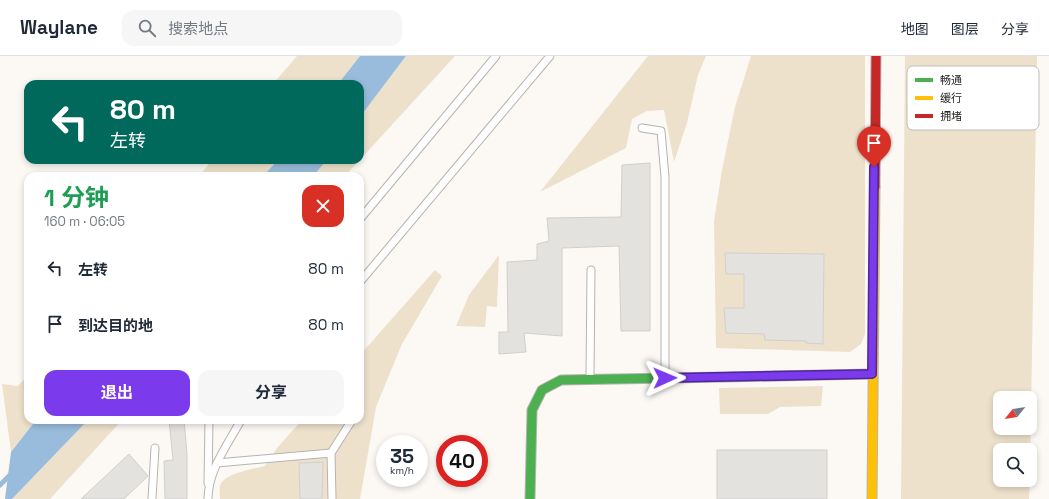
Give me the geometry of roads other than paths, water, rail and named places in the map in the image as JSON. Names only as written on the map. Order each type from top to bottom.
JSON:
[{"type":"street","points":[[872,499],[876,56]]},
{"type":"street","points":[[530,499],[532,410],[542,390],[561,380],[872,374]]},
{"type":"lane","points":[[364,214],[496,56]]},
{"type":"lane","points":[[364,277],[550,56]]},
{"type":"lane","points":[[642,128],[661,131],[665,177],[665,378]]},
{"type":"lane","points":[[590,379],[591,270]]},
{"type":"lane","points":[[208,499],[209,424]]},
{"type":"lane","points":[[208,491],[217,463],[239,424]]},
{"type":"lane","points":[[332,499],[331,453],[349,424]]},
{"type":"lane","points":[[150,498],[155,448]]},
{"type":"lane","points":[[217,463],[331,453]]},
{"type":"water","points":[[360,56],[406,56],[364,112],[364,80],[341,80]]},
{"type":"water","points":[[274,164],[324,164],[316,172],[267,172]]},
{"type":"water","points":[[33,424],[84,424],[12,499],[5,499],[11,452]]},
{"type":"waterway","points":[[0,485],[12,473]]}]
